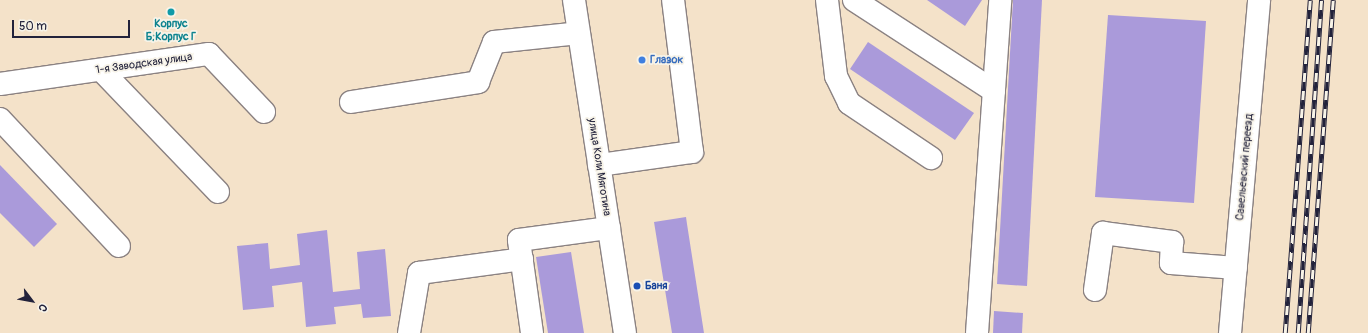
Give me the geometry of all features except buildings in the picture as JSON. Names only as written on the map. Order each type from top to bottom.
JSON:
[{"type":"street","name":"улица Коли Мяготина","points":[[574,0],[625,333]]},
{"type":"street","points":[[599,165],[692,152],[673,0]]},
{"type":"street","points":[[827,0],[836,76],[849,103],[931,158]]},
{"type":"street","points":[[854,0],[994,91]]},
{"type":"street","points":[[977,333],[1000,0]]},
{"type":"street","name":"Савельевский переезд","points":[[1230,333],[1259,0]]},
{"type":"street","points":[[351,102],[478,82],[494,42],[579,34]]},
{"type":"street","name":"1-я Заводская улица","points":[[0,84],[209,54],[264,112]]},
{"type":"street","points":[[101,70],[218,192]]},
{"type":"street","points":[[0,119],[119,246]]},
{"type":"street","points":[[532,333],[519,240],[609,228]]},
{"type":"street","points":[[1095,290],[1103,233],[1172,242],[1171,263],[1236,268]]},
{"type":"street","points":[[409,333],[419,273],[522,259]]},
{"type":"railway","points":[[1285,333],[1310,0]]},
{"type":"railway","points":[[1298,333],[1321,0]]},
{"type":"railway","points":[[1308,333],[1333,0]]},
{"type":"place","name":"Корпус Б;Корпус Г","points":[[171,12]]},
{"type":"place","name":"Глазок","points":[[642,60]]},
{"type":"place","name":"Баня","points":[[637,286]]}]
